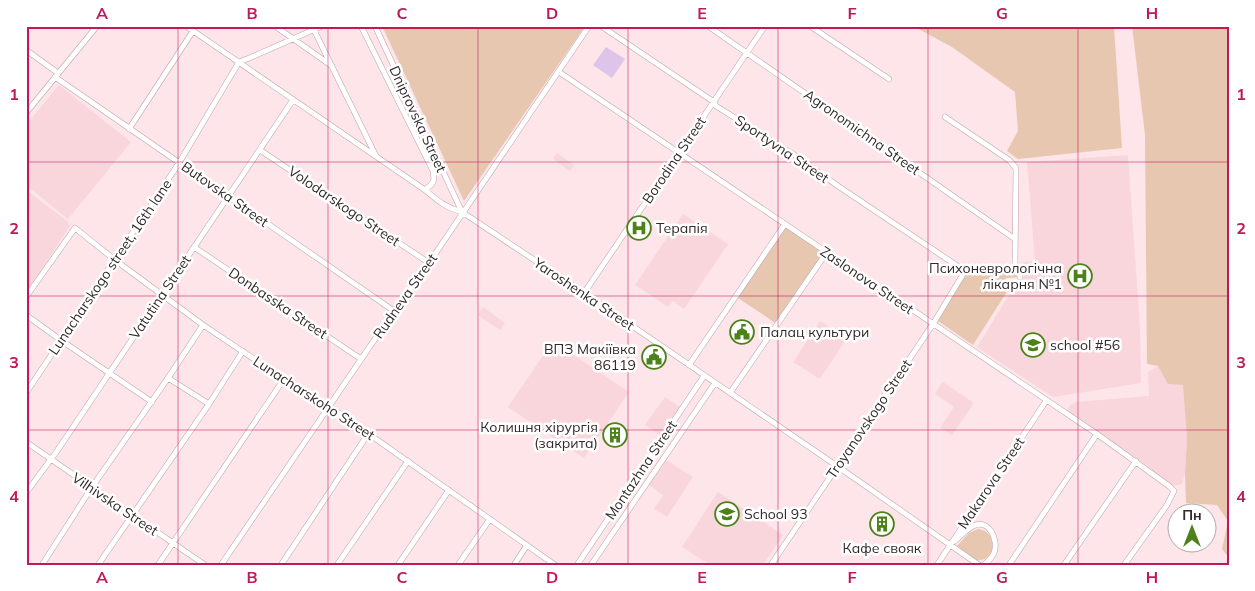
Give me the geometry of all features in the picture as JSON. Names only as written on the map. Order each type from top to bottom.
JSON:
[{"type":"street","points":[[26,113],[98,26]]},
{"type":"street","name":"Yaroshenka Street","points":[[186,26],[425,190],[440,203],[462,212],[584,293],[980,565]]},
{"type":"street","points":[[275,26],[332,66]]},
{"type":"street","points":[[239,62],[313,28],[322,26]]},
{"type":"street","points":[[361,26],[432,171],[434,179],[432,184],[425,190]]},
{"type":"street","name":"Dniprovska Street","points":[[375,26],[462,212]]},
{"type":"street","name":"Rudneva Street","points":[[221,565],[589,26]]},
{"type":"street","name":"Sportyvna Street","points":[[601,26],[714,102],[716,106],[796,156],[965,271]]},
{"type":"street","name":"Agronomichna Street","points":[[708,26],[1015,239]]},
{"type":"street","name":"Borodina Street","points":[[584,293],[765,26]]},
{"type":"street","points":[[810,26],[889,79]]},
{"type":"street","points":[[313,28],[376,156]]},
{"type":"street","points":[[129,129],[193,31]]},
{"type":"street","points":[[26,35],[26,60]]},
{"type":"street","name":"Butovska Street","points":[[26,50],[129,129],[394,311]]},
{"type":"street","name":"Lunacharskogo street, 16th lane","points":[[26,393],[179,163],[239,62]]},
{"type":"street","name":"Zaslonova Street","points":[[559,72],[1097,434],[1169,486],[1174,491],[1167,505],[1124,565]]},
{"type":"street","name":"Vatutina Street","points":[[26,493],[109,374],[294,100]]},
{"type":"street","points":[[945,117],[1009,160],[1016,168],[1015,264],[1019,268],[1020,277]]},
{"type":"street","name":"Volodarskogo Street","points":[[260,150],[429,263]]},
{"type":"street","points":[[689,365],[785,224]]},
{"type":"street","name":"Lunacharskoho Street","points":[[26,298],[75,228],[203,325],[284,379],[329,406],[555,565]]},
{"type":"street","name":"Donbasska Street","points":[[194,247],[361,359]]},
{"type":"street","points":[[730,393],[827,252]]},
{"type":"street","points":[[965,271],[1019,268]]},
{"type":"street","name":"Troyanovskogo Street","points":[[771,565],[933,324],[965,271]]},
{"type":"street","points":[[26,314],[109,374],[152,402]]},
{"type":"street","points":[[42,565],[92,487],[203,325]]},
{"type":"street","points":[[98,565],[209,404],[243,351]]},
{"type":"street","name":"Montazhna Street","points":[[577,565],[704,376]]},
{"type":"street","points":[[168,378],[209,404]]},
{"type":"street","points":[[158,565],[284,379]]},
{"type":"street","name":"Montazhna Street","points":[[593,564],[715,383]]},
{"type":"street","name":"Makarova Street","points":[[937,565],[1046,401]]},
{"type":"street","points":[[281,565],[368,434]]},
{"type":"street","points":[[1009,565],[1097,434]]},
{"type":"street","name":"Vilhivska Street","points":[[26,442],[205,565]]},
{"type":"street","points":[[337,565],[408,461]]},
{"type":"street","points":[[1064,565],[1136,462]]},
{"type":"street","points":[[398,565],[449,490]]},
{"type":"street","points":[[458,565],[490,519]]},
{"type":"street","points":[[950,544],[974,526],[979,525],[988,528],[995,536],[996,547],[991,558],[984,565]]},
{"type":"street","points":[[514,565],[527,545]]},
{"type":"shaded area","points":[[382,26],[585,26],[464,201]]},
{"type":"shaded area","points":[[913,26],[1114,26],[1122,148],[1018,159],[1007,151],[1018,131],[1015,92],[952,47]]},
{"type":"shaded area","points":[[1132,26],[1229,26],[1229,558],[1222,549],[1228,521],[1218,504],[1186,503],[1187,439],[1183,385],[1168,384],[1158,366],[1147,364],[1145,135]]},
{"type":"shaded area","points":[[606,47],[625,59],[612,78],[593,65]]},
{"type":"shaded area","points":[[59,85],[131,142],[68,219],[26,185],[26,125]]},
{"type":"shaded area","points":[[557,153],[574,165],[570,171],[553,159]]},
{"type":"shaded area","name":"Психоневрологічна лікарня №1","points":[[1128,155],[1140,328],[1141,383],[1053,397],[977,347],[1012,290],[1024,289],[1023,262],[1035,261],[1027,162]]},
{"type":"shaded area","points":[[26,190],[67,221],[70,226],[26,293]]},
{"type":"shaded area","points":[[683,214],[728,244],[684,309],[673,301],[668,307],[635,285]]},
{"type":"shaded area","points":[[785,224],[827,252],[777,324],[735,296]]},
{"type":"shaded area","points":[[1017,270],[1018,277],[1006,278],[1005,289],[1008,290],[973,345],[938,321],[966,274]]},
{"type":"shaded area","points":[[483,307],[505,323],[500,330],[478,315]]},
{"type":"shaded area","points":[[820,321],[847,338],[820,379],[793,362]]},
{"type":"shaded area","points":[[553,341],[629,392],[584,458],[508,407]]},
{"type":"shaded area","points":[[1158,366],[1168,383],[1183,385],[1187,439],[1185,473],[1182,484],[1172,486],[1162,480],[1148,466],[1066,411],[1070,405],[1076,402],[1149,396],[1148,372]]},
{"type":"shaded area","points":[[943,382],[974,403],[952,435],[940,428],[954,407],[935,394]]},
{"type":"shaded area","points":[[665,397],[680,407],[660,435],[645,425]]},
{"type":"shaded area","points":[[666,460],[693,477],[667,517],[654,509],[663,495],[649,485]]},
{"type":"shaded area","name":"School 93","points":[[718,492],[783,535],[763,565],[710,565],[682,547]]},
{"type":"shaded area","points":[[978,529],[990,535],[993,546],[988,557],[983,560],[976,560],[957,546],[969,533]]},
{"type":"place","name":"Терапія","points":[[639,228]]},
{"type":"place","name":"Психоневрологічна лікарня №1","points":[[1080,276]]},
{"type":"place","name":"Палац культури","points":[[742,332]]},
{"type":"place","name":"school #56","points":[[1033,345]]},
{"type":"place","name":"ВПЗ Макіївка 86119","points":[[654,357]]},
{"type":"place","name":"Колишня хірургія (закрита)","points":[[615,435]]},
{"type":"place","name":"School 93","points":[[727,514]]},
{"type":"place","name":"Кафе свояк","points":[[882,524]]}]
